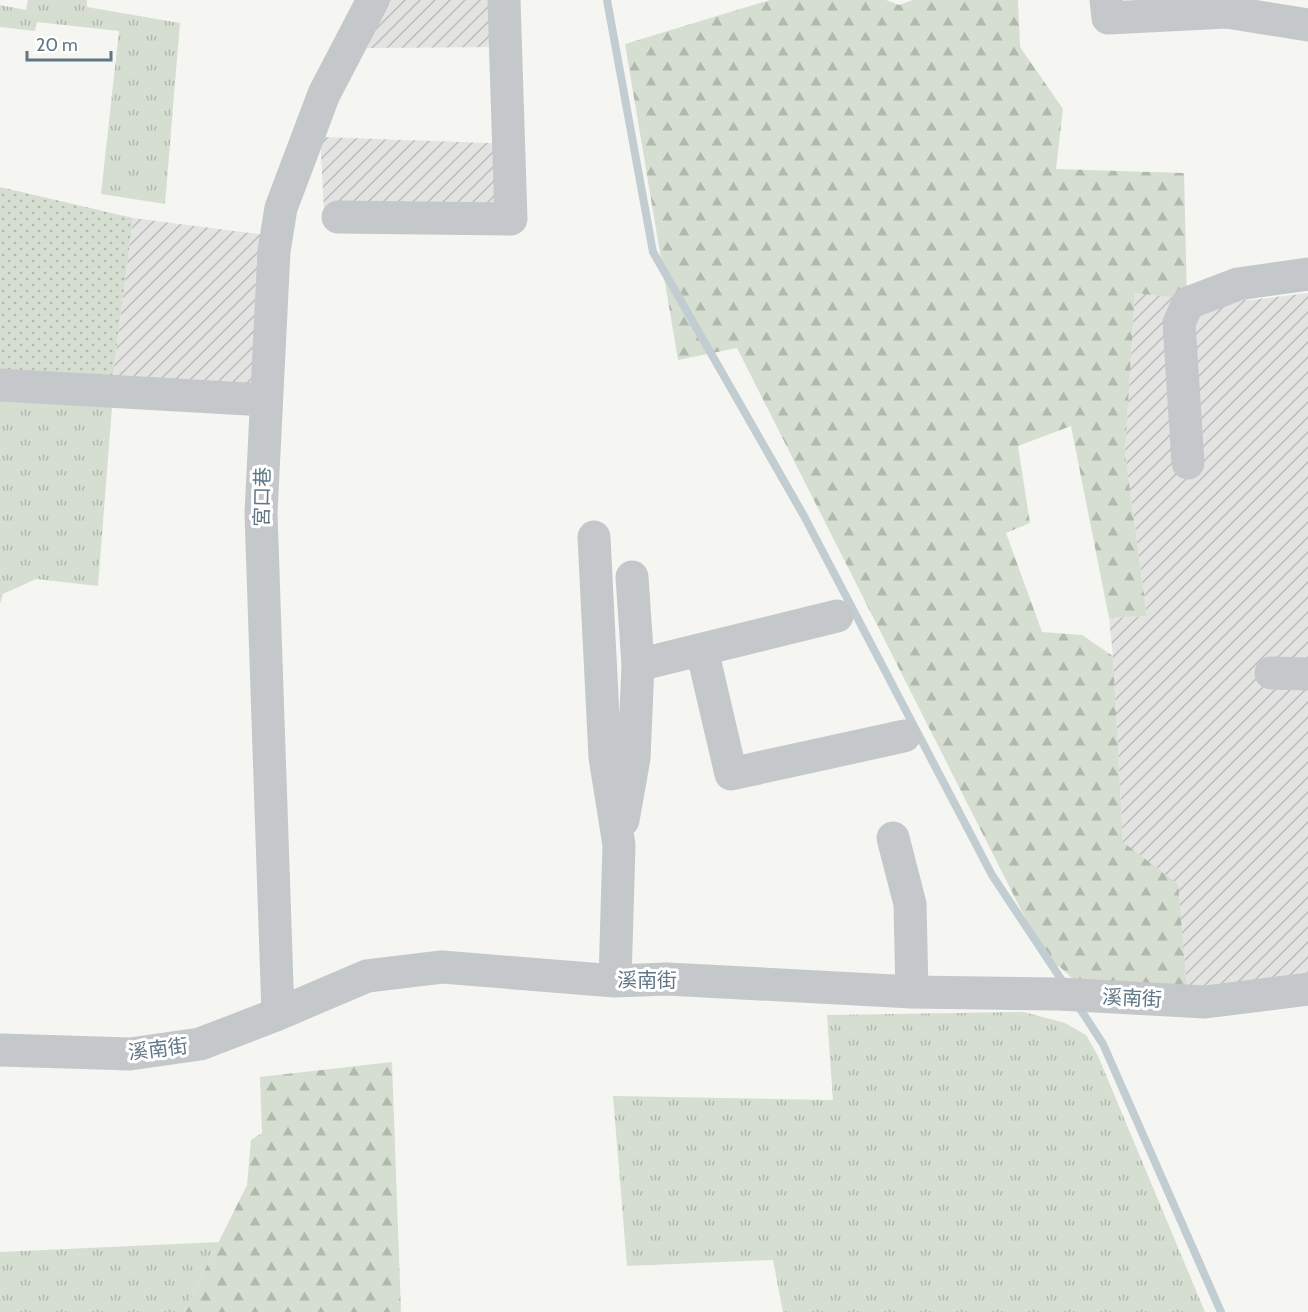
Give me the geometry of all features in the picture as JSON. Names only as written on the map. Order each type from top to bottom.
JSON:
[{"type":"street","name":"宮口巷","points":[[278,1014],[261,513],[274,251],[281,208],[324,94],[373,0]]},
{"type":"street","points":[[338,217],[511,219],[504,0]]},
{"type":"street","points":[[1106,0],[1108,18],[1227,12],[1308,25]]},
{"type":"street","points":[[1188,463],[1179,323],[1188,303],[1238,284],[1308,274]]},
{"type":"street","points":[[0,385],[266,400]]},
{"type":"street","points":[[594,537],[604,757],[619,845]]},
{"type":"street","points":[[615,981],[619,845],[634,758],[638,665],[632,577]]},
{"type":"street","points":[[638,665],[837,616]]},
{"type":"street","points":[[702,650],[731,774],[904,736]]},
{"type":"street","points":[[1271,674],[1308,674]]},
{"type":"street","points":[[892,838],[910,904],[912,992]]},
{"type":"street","name":"溪南街","points":[[0,1050],[130,1054],[200,1044],[367,976],[441,967],[615,981],[667,979],[912,992],[1059,994],[1205,1002],[1308,990]]},
{"type":"shaded area","points":[[387,0],[513,0],[514,47],[367,48]]},
{"type":"shaded area","points":[[320,137],[517,144],[504,213],[324,210]]},
{"type":"shaded area","points":[[133,218],[273,236],[274,395],[111,391]]},
{"type":"shaded area","points":[[1135,292],[1187,299],[1251,300],[1308,293],[1308,989],[1187,989],[1177,884],[1123,842],[1109,618],[1147,616],[1125,453]]},
{"type":"green space","points":[[28,0],[87,0],[87,7],[180,23],[165,204],[101,194],[119,31],[37,22],[35,31],[0,27],[0,5],[26,10]]},
{"type":"green space","points":[[770,0],[886,0],[899,5],[913,0],[1018,0],[1020,47],[1063,109],[1056,169],[1184,173],[1187,299],[1135,293],[1125,453],[1147,616],[1109,618],[1071,426],[1018,446],[1030,523],[1006,533],[1042,632],[1082,635],[1113,656],[1123,842],[1178,884],[1187,989],[1080,986],[1059,966],[1050,967],[737,348],[678,360],[625,44]]},
{"type":"green space","points":[[0,187],[133,218],[111,391],[0,385]]},
{"type":"green space","points":[[0,399],[112,407],[98,586],[36,579],[3,594],[0,604]]},
{"type":"green space","points":[[1024,1012],[1065,1023],[1086,1035],[1098,1056],[1205,1312],[783,1312],[773,1260],[627,1266],[613,1096],[833,1100],[827,1015]]},
{"type":"green space","points":[[392,1062],[401,1312],[184,1312],[247,1185],[251,1140],[262,1133],[260,1077]]},
{"type":"green space","points":[[219,1242],[184,1312],[0,1312],[0,1252]]},
{"type":"waterway","points":[[607,0],[653,252],[804,516],[992,875],[1065,985]]},
{"type":"waterway","points":[[1077,1004],[1103,1044],[1221,1312]]}]
